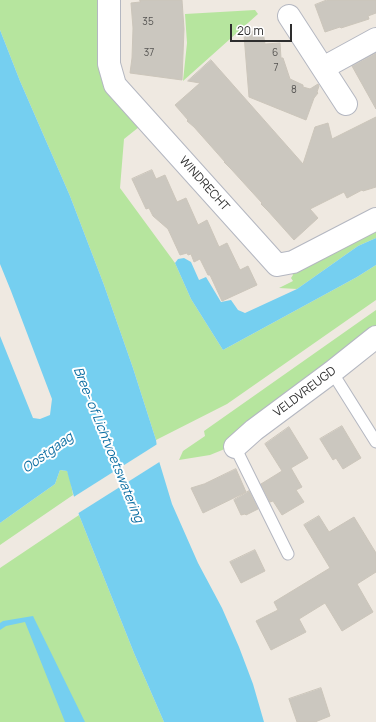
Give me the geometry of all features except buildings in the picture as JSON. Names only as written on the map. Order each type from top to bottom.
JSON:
[{"type":"street","name":"WINDRECHT","points":[[109,0],[109,64],[115,85],[277,266],[293,262],[376,219]]},
{"type":"street","points":[[289,16],[346,104]]},
{"type":"street","points":[[323,68],[376,39]]},
{"type":"street","name":"VELDVREUGD","points":[[235,447],[254,430],[376,337]]},
{"type":"lane","points":[[332,372],[376,442]]},
{"type":"lane","points":[[235,447],[288,554]]},
{"type":"green space","points":[[0,0],[99,0],[103,43],[100,74],[106,88],[139,127],[124,139],[120,188],[175,263],[191,299],[223,350],[357,277],[376,265],[376,300],[227,404],[156,440],[104,285],[70,196],[20,81],[0,30]]},
{"type":"green space","points":[[255,10],[258,14],[183,81],[187,43],[185,14]]},
{"type":"green space","points":[[376,226],[376,238],[358,246],[297,289],[279,288],[293,281],[291,278],[293,275],[291,271]]},
{"type":"green space","points":[[376,310],[376,330],[232,446],[210,455],[179,460],[183,451],[205,436],[204,431]]},
{"type":"green space","points":[[60,470],[67,471],[70,478],[73,495],[0,545],[0,523],[55,484]]},
{"type":"green space","points":[[79,515],[134,653],[164,722],[0,722],[0,568]]},
{"type":"water","points":[[0,30],[20,81],[70,196],[104,285],[156,440],[159,461],[172,504],[198,563],[222,608],[239,647],[253,684],[264,722],[164,722],[134,653],[79,515],[67,471],[60,470],[55,484],[0,523],[0,336],[33,418],[40,419],[50,415],[52,399],[0,264]]},
{"type":"water","points":[[376,238],[376,265],[357,277],[223,350],[191,299],[175,263],[178,259],[184,258],[191,262],[199,280],[206,277],[221,302],[231,300],[238,310],[245,313],[297,289],[358,246]]},
{"type":"water","points":[[33,616],[85,722],[65,722],[25,622],[6,626],[0,630],[0,623],[3,621]]},
{"type":"pier","points":[[159,443],[161,461],[77,514],[72,498]]},
{"type":"water label","name":"Bree- of Lichtvoetswatering","points":[[108,445]]},
{"type":"water label","name":"Oostgaag","points":[[48,453]]}]
